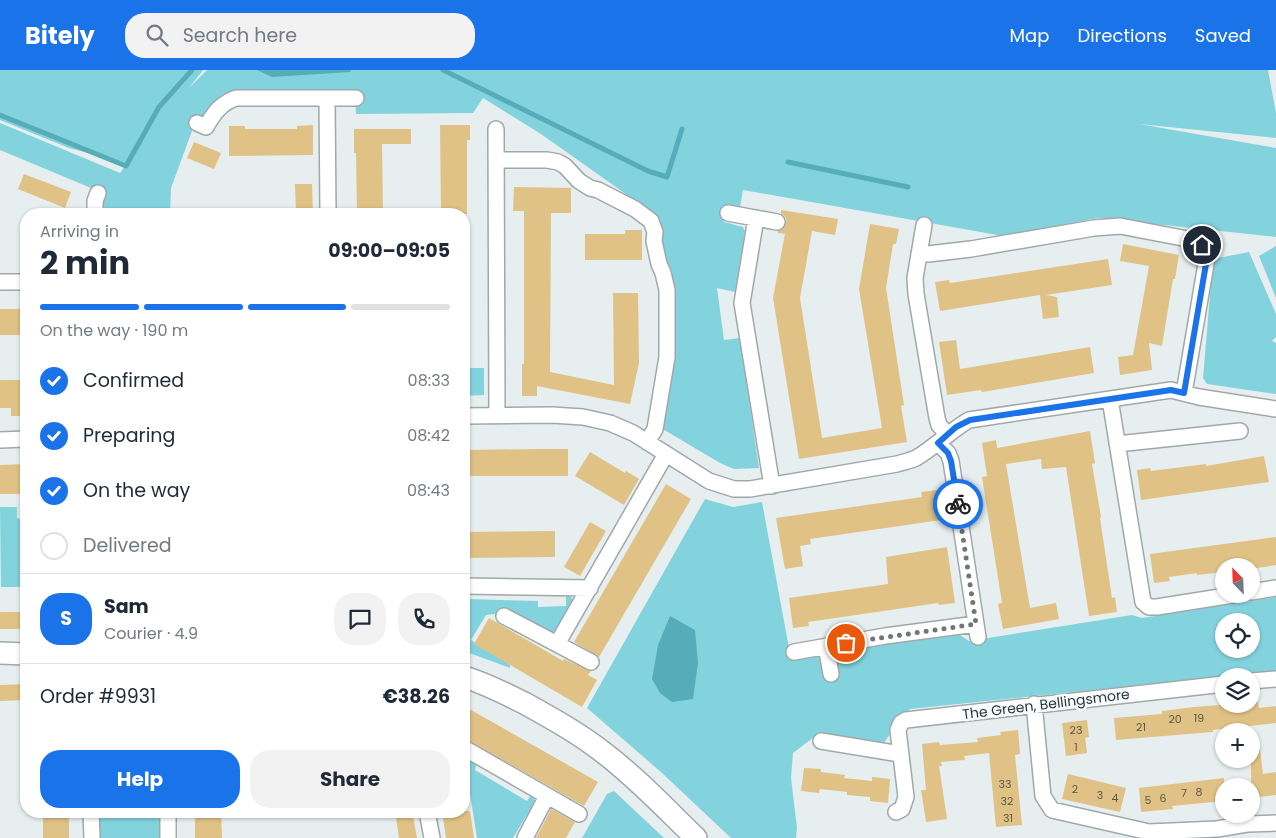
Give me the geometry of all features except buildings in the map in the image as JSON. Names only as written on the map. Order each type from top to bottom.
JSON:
[{"type":"street","points":[[197,123],[206,127],[211,116],[220,106],[236,98],[356,98]]},
{"type":"street","points":[[327,98],[328,208]]},
{"type":"street","points":[[496,129],[497,415]]},
{"type":"street","points":[[496,160],[547,160],[558,162],[565,166],[579,181],[590,188],[598,190],[635,209],[651,221],[655,232],[654,242],[659,264],[667,290],[668,357],[655,429],[647,442]]},
{"type":"street","points":[[95,208],[98,193]]},
{"type":"street","points":[[728,213],[777,222]]},
{"type":"street","points":[[756,218],[742,302],[772,486]]},
{"type":"street","points":[[794,652],[885,636],[977,630],[951,461],[937,418],[917,304],[915,278],[924,225]]},
{"type":"street","points":[[919,253],[928,254],[1094,228],[1120,226],[1193,240],[1202,245],[1206,251],[1207,258],[1184,393]]},
{"type":"street","points":[[0,282],[20,282]]},
{"type":"street","points":[[470,416],[552,414],[583,417],[610,423],[647,442],[709,481],[734,489],[750,489],[897,464],[915,458],[970,420],[1171,390],[1199,398],[1276,409]]},
{"type":"street","points":[[1110,399],[1143,602],[1149,607],[1157,607],[1215,598]]},
{"type":"street","points":[[1117,444],[1240,430]]},
{"type":"street","points":[[0,440],[20,439]]},
{"type":"street","points":[[557,644],[666,454]]},
{"type":"street","points":[[470,586],[590,588]]},
{"type":"street","points":[[1260,591],[1276,588]]},
{"type":"street","points":[[504,616],[591,662]]},
{"type":"street","points":[[826,646],[831,674]]},
{"type":"street","points":[[0,653],[20,654]]},
{"type":"street","points":[[470,679],[508,695],[556,720],[581,736],[605,753],[696,838]]},
{"type":"street","points":[[1260,680],[1276,679]]},
{"type":"street","name":"The Green, Bellingsmore","points":[[896,812],[902,809],[906,797],[898,730],[901,723],[906,720],[1215,685]]},
{"type":"street","points":[[1034,704],[1043,796],[1052,810],[1112,831],[1164,833],[1276,823]]},
{"type":"street","points":[[821,741],[900,754]]},
{"type":"street","points":[[470,751],[579,814]]},
{"type":"street","points":[[525,838],[547,796]]},
{"type":"street","points":[[91,818],[92,838]]},
{"type":"street","points":[[168,818],[168,838]]},
{"type":"street","points":[[428,818],[432,838]]},
{"type":"shaded area","points":[[0,70],[203,70],[189,88],[207,70],[1268,70],[1276,113],[1276,138],[1139,124],[1276,148],[1276,237],[1098,218],[1003,236],[743,190],[740,207],[726,206],[724,222],[743,227],[745,231],[735,292],[717,288],[724,340],[740,338],[759,468],[734,469],[720,463],[661,428],[673,368],[674,292],[657,222],[647,209],[541,134],[483,98],[473,113],[356,114],[355,91],[229,92],[221,95],[201,120],[196,120],[171,188],[170,208],[101,208],[103,193],[0,150],[0,123],[120,173],[125,166],[111,159],[69,148],[0,120]]},
{"type":"shaded area","points":[[257,70],[351,70],[350,72],[272,77]]},
{"type":"shaded area","points":[[1276,246],[1276,298],[1259,256]]},
{"type":"shaded area","points":[[1249,252],[1276,314],[1276,337],[1272,341],[1276,343],[1276,394],[1207,384],[1203,378],[1213,259]]},
{"type":"shaded area","points":[[470,368],[484,368],[484,395],[470,396]]},
{"type":"shaded area","points":[[705,499],[733,507],[762,502],[791,659],[957,633],[969,641],[1132,615],[1142,618],[1238,603],[1260,603],[1260,600],[1276,597],[1276,671],[1260,673],[1260,668],[1215,668],[1215,677],[910,709],[896,720],[883,744],[818,734],[793,753],[791,778],[797,828],[796,838],[731,838],[662,773],[587,708]]},
{"type":"shaded area","points":[[0,507],[17,507],[17,518],[20,519],[20,587],[1,587]]},
{"type":"shaded area","points":[[566,593],[572,598],[573,603],[553,634],[503,613],[486,615],[471,640],[510,665],[510,668],[470,653],[470,599],[538,601],[538,607],[566,606]]},
{"type":"shaded area","points":[[670,616],[695,630],[698,663],[693,699],[672,702],[660,693],[652,679],[658,645]]},
{"type":"shaded area","points":[[470,759],[477,763],[475,770],[527,801],[532,793],[535,801],[513,838],[477,838],[470,794]]},
{"type":"shaded area","points":[[614,791],[664,838],[582,838],[607,794]]},
{"type":"shaded area","points":[[98,818],[160,818],[160,838],[98,838]]},
{"type":"waterway","points":[[0,115],[126,166],[159,107],[192,70]]},
{"type":"waterway","points":[[443,70],[648,171],[667,177],[682,129]]},
{"type":"waterway","points":[[788,162],[908,187]]},
{"type":"way so far","points":[[846,643],[976,624],[958,504]]},
{"type":"route","points":[[958,504],[951,461],[948,453],[938,443],[956,427],[970,420],[1171,390],[1184,393],[1207,258],[1206,251],[1202,245]]}]
